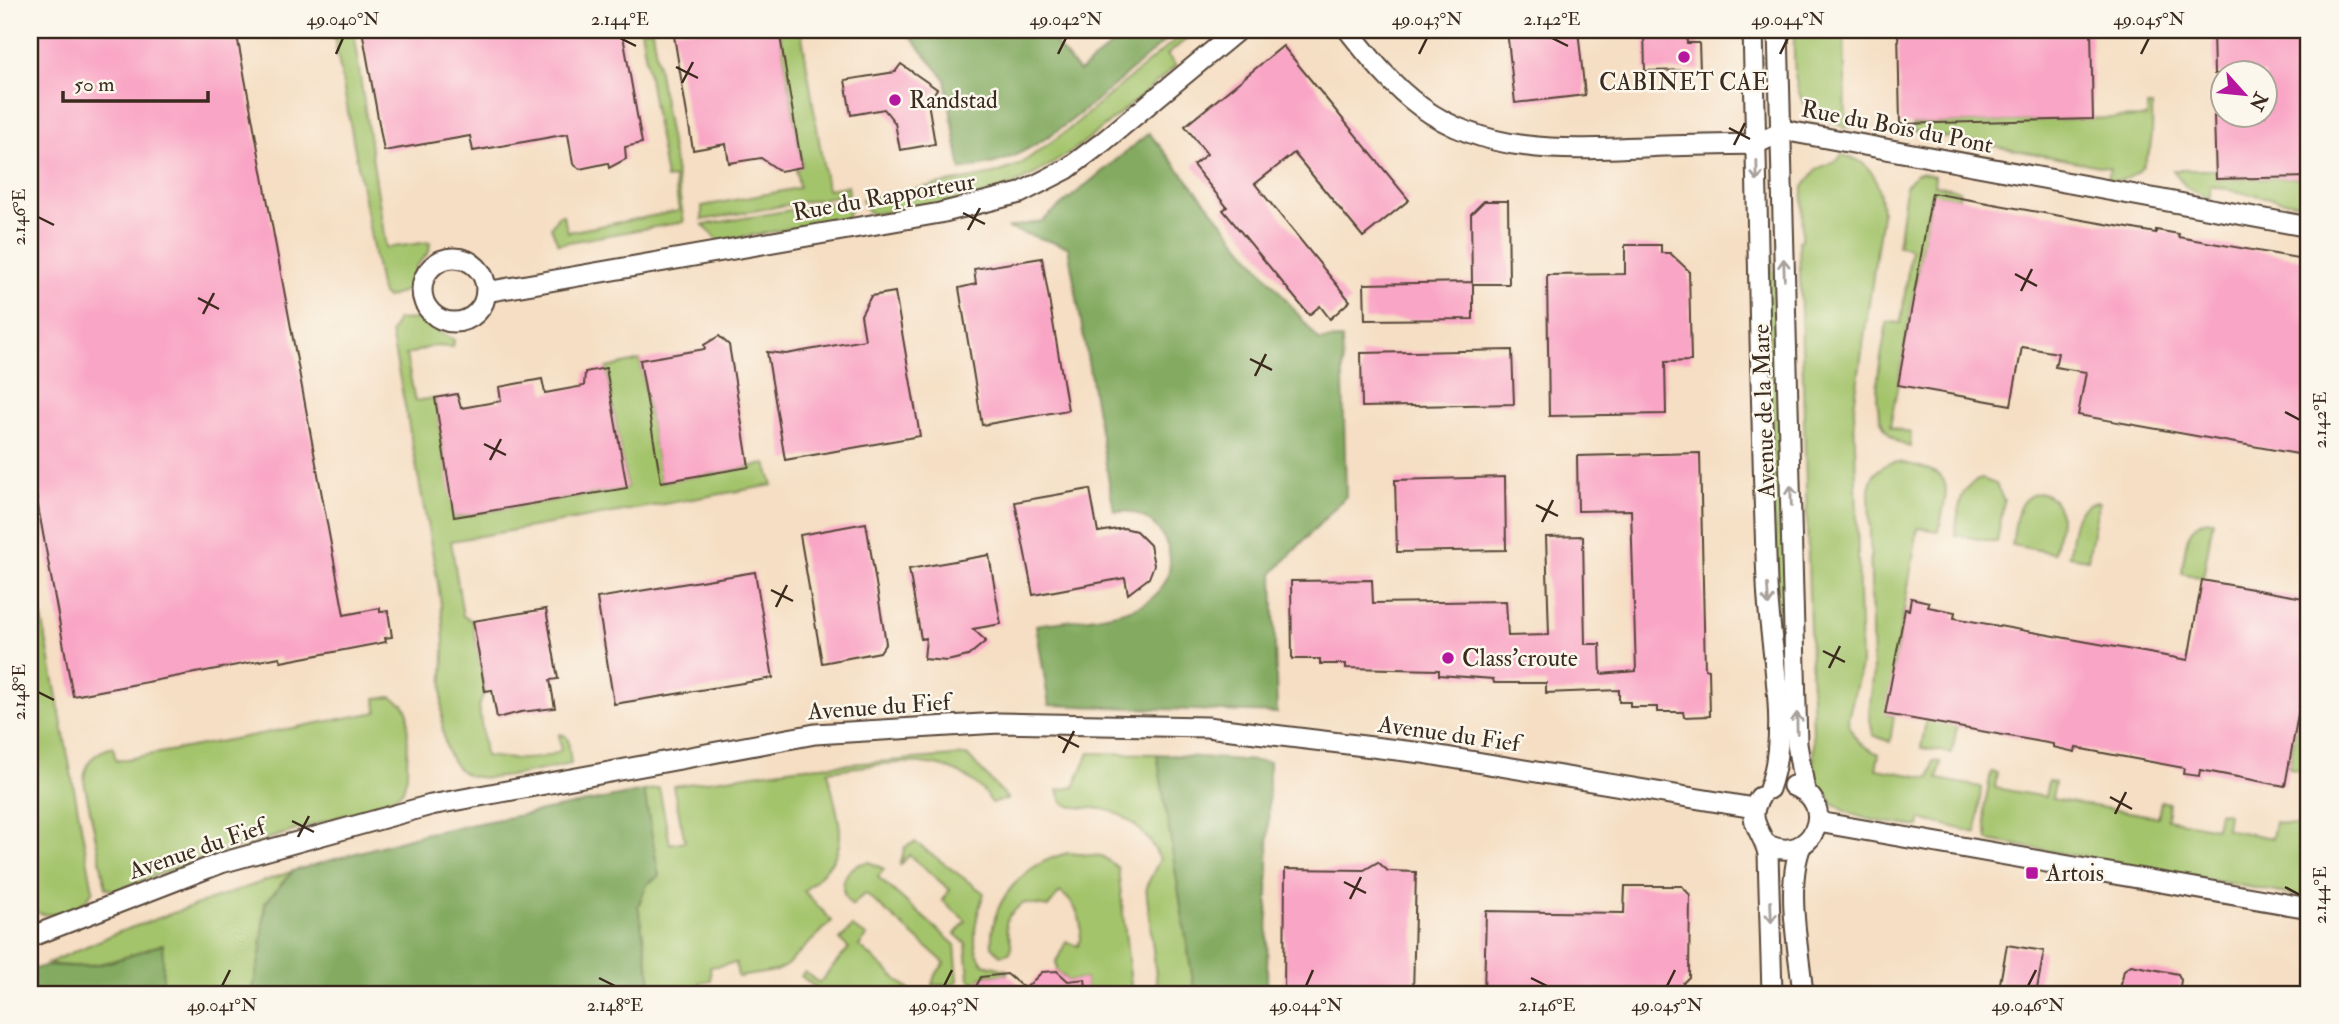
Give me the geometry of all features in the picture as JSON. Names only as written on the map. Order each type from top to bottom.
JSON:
[{"type":"street","name":"Rue du Rapporteur","points":[[486,292],[957,210],[1020,193],[1067,169],[1238,30]]},
{"type":"street","name":"Rue du Bois du Pont","points":[[1348,30],[1395,86],[1422,108],[1448,123],[1501,143],[1528,148],[1589,149],[1756,144],[1781,132],[2309,227]]},
{"type":"street","name":"Avenue de la Mare","points":[[1753,30],[1767,584],[1779,738],[1777,765],[1769,789],[1754,808]]},
{"type":"street","name":"Avenue de la Mare","points":[[1778,30],[1797,744],[1805,791],[1814,802],[1818,822]]},
{"type":"street","name":"Avenue du Fief","points":[[30,937],[221,863],[431,805],[815,734],[999,723],[1207,727],[1422,753],[1754,808]]},
{"type":"street","points":[[1769,789],[1787,785],[1805,791]]},
{"type":"street","points":[[1754,808],[1754,828],[1766,844],[1783,850],[1801,846]]},
{"type":"street","points":[[1803,994],[1794,887],[1796,859],[1801,846],[1812,836],[1818,822],[2309,908]]},
{"type":"street","points":[[1766,844],[1772,994]]},
{"type":"green space","points":[[333,30],[353,30],[386,248],[430,242],[429,252],[416,266],[409,289],[387,298],[381,292]]},
{"type":"green space","points":[[641,30],[652,30],[684,222],[558,244],[551,227],[558,216],[563,215],[568,232],[679,211],[674,178],[666,179]]},
{"type":"green space","points":[[779,30],[801,30],[827,189],[848,186],[849,194],[702,220],[702,206],[799,188],[796,168],[802,166]]},
{"type":"green space","points":[[905,30],[1044,30],[1079,72],[1130,30],[1178,30],[1094,102],[1049,136],[1004,160],[961,170],[945,79]]},
{"type":"green space","points":[[1187,30],[1197,30],[1167,55],[1176,66],[1112,121],[1044,169],[1019,182],[964,200],[872,214],[865,209],[862,199],[994,174],[1019,165],[1068,130]]},
{"type":"green space","points":[[1794,30],[1844,30],[1846,120],[1862,120],[1858,125],[1845,128],[1822,117],[1823,113],[1818,109],[1811,114],[1797,85]]},
{"type":"green space","points":[[2147,106],[2152,106],[2148,157],[2134,175],[2123,179],[2108,180],[2110,168],[1913,131],[1913,124],[2147,117]]},
{"type":"green space","points":[[1149,133],[1319,340],[1342,339],[1346,496],[1273,573],[1277,713],[1049,705],[1036,625],[1113,614],[1141,605],[1163,586],[1169,571],[1170,556],[1166,542],[1146,518],[1131,512],[1114,511],[1068,247],[1007,228],[1042,221]]},
{"type":"green space","points":[[1841,155],[1861,162],[1873,175],[1880,193],[1882,214],[1854,407],[1861,666],[1848,719],[1858,741],[1879,754],[1876,769],[1930,778],[1933,761],[1941,762],[1938,779],[1981,787],[1977,833],[1921,819],[1919,827],[1854,815],[1829,799],[1820,787],[1814,770],[1799,241],[1802,240],[1803,187],[1817,169],[1839,159]]},
{"type":"green space","points":[[2173,170],[2216,170],[2216,179],[2309,177],[2309,206],[2210,186],[2210,199],[2187,188]]},
{"type":"green space","points":[[1916,174],[1935,176],[1934,185],[1960,190],[1959,198],[1932,194],[1890,427],[1911,433],[1910,447],[1894,439],[1884,426],[1877,393],[1887,322],[1901,323],[1911,248],[1898,246],[1906,187]]},
{"type":"green space","points":[[850,200],[851,208],[846,219],[719,241],[703,225]]},
{"type":"green space","points":[[1764,241],[1770,241],[1780,332],[1792,749],[1786,750],[1779,664]]},
{"type":"green space","points":[[417,319],[454,340],[453,347],[433,346],[406,355],[415,401],[435,398],[455,517],[627,488],[606,368],[640,360],[661,482],[766,464],[773,485],[451,541],[463,616],[473,621],[485,691],[479,706],[485,756],[524,759],[544,757],[561,750],[559,734],[568,739],[571,764],[484,778],[462,772],[452,761],[446,747],[442,713],[444,645],[440,595],[391,334],[397,320]]},
{"type":"green space","points":[[1899,462],[1939,475],[1946,489],[1939,531],[1918,528],[1886,714],[1894,716],[1890,742],[1873,735],[1869,714],[1873,678],[1869,489],[1879,470],[1888,464]]},
{"type":"green space","points":[[1982,479],[1996,484],[2004,501],[1997,542],[1955,535],[1964,493],[1974,482]]},
{"type":"green space","points":[[2042,493],[2051,497],[2059,510],[2054,553],[2012,545],[2021,504],[2033,495]]},
{"type":"green space","points":[[2099,502],[2088,559],[2069,556],[2078,514],[2090,504]]},
{"type":"green space","points":[[2213,520],[2203,578],[2182,573],[2185,547],[2191,531],[2203,521]]},
{"type":"green space","points":[[30,553],[93,890],[82,903],[56,914],[38,913],[30,909]]},
{"type":"green space","points":[[2302,695],[2309,695],[2309,772],[2289,768]]},
{"type":"green space","points":[[392,697],[403,704],[408,713],[407,775],[403,790],[391,801],[189,863],[116,891],[106,888],[84,781],[86,768],[96,755],[113,747],[116,761],[377,712],[376,698]]},
{"type":"green space","points":[[1960,709],[1952,753],[1921,748],[1926,721]]},
{"type":"green space","points":[[1089,753],[1157,754],[1195,994],[1158,994],[1146,887],[1160,859],[1149,840],[1134,824],[1115,813],[1104,809],[1073,807],[1062,802],[1058,790],[1074,787]]},
{"type":"green space","points":[[1157,754],[1269,762],[1267,994],[1195,994]]},
{"type":"green space","points":[[967,755],[1008,799],[992,803],[977,785],[959,773],[939,766],[895,763],[828,771],[839,824],[838,850],[831,862],[804,891],[832,921],[786,966],[776,971],[738,977],[736,963],[710,967],[711,981],[700,983],[701,994],[653,994],[638,906],[647,884],[659,876],[644,791],[659,788],[670,844],[685,841],[673,786],[795,768]]},
{"type":"green space","points":[[1991,772],[1997,773],[1995,788],[2045,797],[2048,781],[2055,782],[2052,799],[2158,817],[2161,801],[2169,803],[2167,819],[2216,828],[2219,812],[2228,814],[2226,829],[2272,838],[2275,822],[2309,828],[2309,898],[1988,840],[1984,810]]},
{"type":"green space","points":[[644,791],[659,876],[647,884],[638,906],[653,994],[252,994],[261,950],[265,903],[293,871],[423,834]]},
{"type":"green space","points":[[915,842],[984,893],[976,920],[976,949],[984,964],[1007,970],[1007,974],[981,977],[978,984],[969,979],[966,944],[955,934],[966,921],[942,900],[950,890],[909,855],[900,866],[905,847]]},
{"type":"green space","points":[[1068,853],[1102,856],[1118,868],[1132,994],[1086,994],[1085,979],[1068,981],[1057,971],[1056,962],[1066,942],[1078,946],[1081,931],[1076,909],[1060,892],[1048,907],[1024,903],[1008,918],[1006,929],[1010,939],[1010,953],[1000,955],[992,946],[997,913],[1013,886],[1038,865]]},
{"type":"green space","points":[[869,862],[884,869],[878,877],[955,945],[958,981],[951,985],[932,985],[935,975],[945,963],[865,893],[852,906],[844,892],[845,878],[854,867]]},
{"type":"green space","points":[[293,871],[265,903],[261,950],[252,994],[163,994],[163,944],[92,965],[63,966],[48,963],[119,932]]},
{"type":"green space","points":[[852,927],[867,936],[859,946],[914,994],[823,994],[801,976],[805,972],[819,983],[849,948],[840,940]]},
{"type":"green space","points":[[163,944],[163,994],[30,994],[30,971],[53,965],[98,965]]},
{"type":"building","points":[[30,30],[236,30],[344,615],[380,608],[380,612],[388,611],[392,637],[385,638],[386,642],[281,662],[280,657],[73,696],[30,463]]},
{"type":"building","points":[[362,30],[622,30],[642,143],[625,147],[626,159],[609,168],[608,163],[580,169],[573,164],[568,134],[473,151],[470,136],[384,151]]},
{"type":"building","points":[[673,30],[779,30],[802,167],[780,171],[761,158],[729,163],[726,144],[693,150]]},
{"type":"building","points":[[1507,30],[1578,30],[1585,95],[1515,103]]},
{"type":"building","points":[[1644,30],[1686,30],[1687,43],[1699,43],[1700,70],[1645,71]]},
{"type":"building","points":[[1898,30],[2091,30],[2093,119],[1900,124]]},
{"type":"building","points":[[2213,30],[2309,30],[2309,177],[2216,179],[2214,130],[2280,130],[2280,60],[2214,60]]},
{"type":"building","points":[[1283,46],[1409,200],[1363,237],[1294,153],[1255,184],[1350,301],[1330,319],[1320,306],[1309,315],[1223,210],[1227,207],[1193,165],[1207,154],[1185,126]]},
{"type":"building","points":[[901,64],[937,89],[928,102],[935,144],[900,150],[895,123],[884,109],[851,115],[845,80],[895,72]]},
{"type":"building","points":[[1932,193],[2156,233],[2156,230],[2179,234],[2178,237],[2309,260],[2309,456],[2078,415],[2086,372],[2055,367],[2058,353],[2022,347],[2011,405],[1898,385]]},
{"type":"building","points":[[1484,201],[1508,201],[1509,284],[1473,284],[1473,319],[1365,320],[1364,284],[1472,282],[1471,214]]},
{"type":"building","points":[[1625,245],[1661,245],[1661,253],[1670,253],[1689,271],[1691,361],[1665,362],[1666,414],[1549,416],[1547,275],[1625,274]]},
{"type":"building","points":[[1042,258],[1068,410],[982,425],[959,288],[976,284],[974,269]]},
{"type":"building","points":[[895,292],[920,436],[785,460],[767,352],[786,354],[865,340],[861,315],[871,296]]},
{"type":"building","points":[[719,336],[729,345],[749,467],[661,482],[640,360],[705,349],[704,345]]},
{"type":"building","points":[[1512,350],[1514,404],[1362,407],[1361,353]]},
{"type":"building","points":[[606,368],[627,488],[454,517],[435,398],[457,394],[461,408],[501,401],[499,387],[542,379],[545,393],[584,386],[585,372]]},
{"type":"building","points":[[1700,453],[1705,669],[1709,670],[1710,716],[1684,717],[1683,712],[1657,712],[1657,707],[1630,707],[1630,702],[1619,702],[1619,690],[1546,693],[1546,683],[1494,683],[1493,679],[1439,675],[1439,670],[1346,668],[1346,664],[1320,664],[1320,659],[1292,659],[1291,581],[1372,580],[1373,603],[1506,601],[1508,636],[1549,635],[1546,537],[1583,536],[1585,644],[1600,644],[1601,674],[1636,671],[1631,510],[1578,511],[1577,456]]},
{"type":"building","points":[[1505,477],[1506,550],[1397,552],[1395,480]]},
{"type":"building","points":[[1090,489],[1098,532],[1124,528],[1136,531],[1150,545],[1154,565],[1149,578],[1128,594],[1125,578],[1033,595],[1015,502]]},
{"type":"building","points":[[866,523],[886,643],[880,652],[822,663],[800,535]]},
{"type":"building","points":[[989,555],[1001,624],[973,629],[986,641],[968,656],[947,661],[924,659],[926,638],[921,639],[909,569]]},
{"type":"building","points":[[755,572],[773,678],[614,704],[597,598]]},
{"type":"building","points":[[2202,580],[2309,599],[2309,654],[2285,786],[2200,770],[2199,776],[2183,774],[2184,768],[2076,748],[2075,752],[2053,747],[2053,744],[1885,714],[1905,609],[1909,610],[1911,598],[1929,602],[1928,607],[1955,612],[1954,618],[2188,660]]},
{"type":"building","points":[[546,609],[558,679],[550,680],[555,708],[497,718],[492,690],[485,691],[473,621]]},
{"type":"building","points":[[1378,862],[1388,871],[1416,872],[1413,994],[1284,994],[1285,869],[1364,870]]},
{"type":"building","points":[[1625,886],[1682,886],[1690,895],[1689,977],[1683,983],[1683,994],[1484,994],[1486,911],[1624,913]]},
{"type":"building","points":[[2007,945],[2044,951],[2036,994],[1998,994]]},
{"type":"building","points":[[2131,965],[2178,974],[2181,980],[2179,994],[2119,994],[2124,970]]},
{"type":"building","points":[[1057,971],[1068,981],[1085,979],[1087,994],[972,994],[981,977],[1007,974],[1025,989],[1042,972]]},
{"type":"place","name":"CABINET CAE","points":[[1684,57]]},
{"type":"place","name":"Randstad","points":[[895,100]]},
{"type":"place","name":"Class'croute","points":[[1448,658]]},
{"type":"place","name":"Artois","points":[[2032,873]]}]
